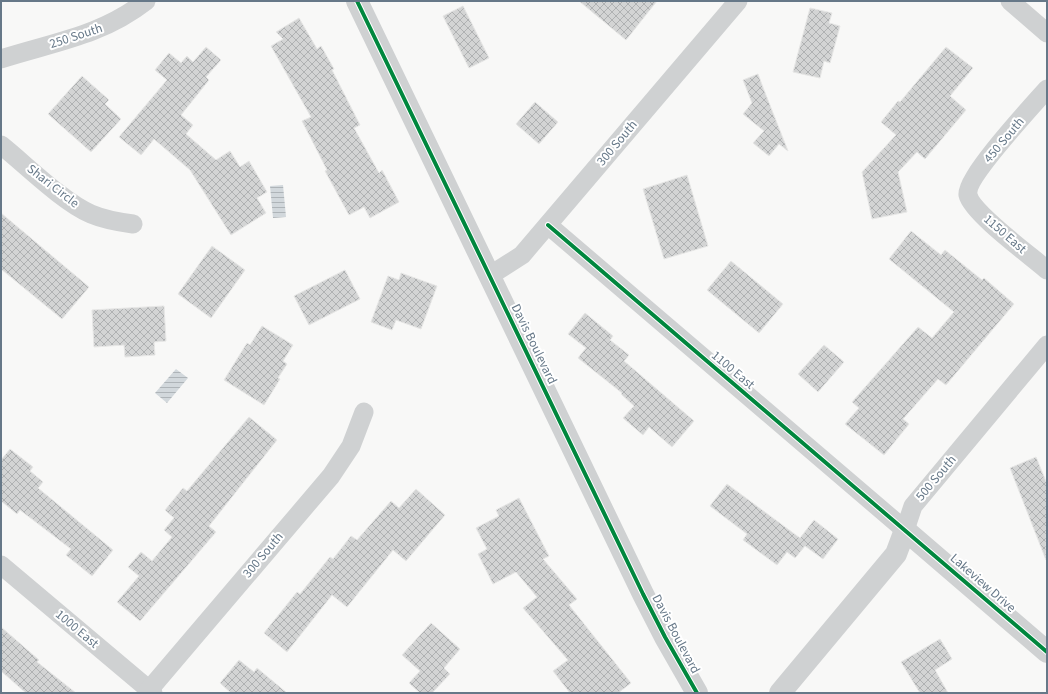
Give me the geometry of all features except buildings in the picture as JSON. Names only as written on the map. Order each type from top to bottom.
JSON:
[{"type":"street","name":"250 South","points":[[1,59],[99,30],[124,17],[146,1]]},
{"type":"street","name":"Davis Boulevard","points":[[357,1],[643,594],[665,638],[697,693]]},
{"type":"street","name":"300 South","points":[[490,276],[522,255],[738,1]]},
{"type":"street","points":[[1010,1],[1047,33]]},
{"type":"street","name":"450 South","points":[[968,194],[971,185],[981,167],[1047,89]]},
{"type":"street","name":"Shari Circle","points":[[1,145],[71,202],[90,213],[110,221],[132,224]]},
{"type":"street","name":"1150 East","points":[[968,194],[971,203],[984,217],[1047,270]]},
{"type":"street","name":"1100 East","points":[[548,225],[905,530]]},
{"type":"street","name":"500 South","points":[[780,693],[896,554],[913,506],[1047,345]]},
{"type":"street","name":"300 South","points":[[151,692],[331,476],[351,446],[364,412]]},
{"type":"street","name":"Lakeview Drive","points":[[905,530],[1047,652]]},
{"type":"street","name":"1000 East","points":[[1,565],[151,692]]},
{"type":"shaded area","points":[[283,185],[286,217],[273,218],[270,186]]},
{"type":"shaded area","points":[[176,369],[188,378],[167,403],[155,393]]},
{"type":"cycle path","points":[[357,1],[643,594],[665,637],[697,693]]},
{"type":"cycle path","points":[[548,225],[1047,652]]}]
